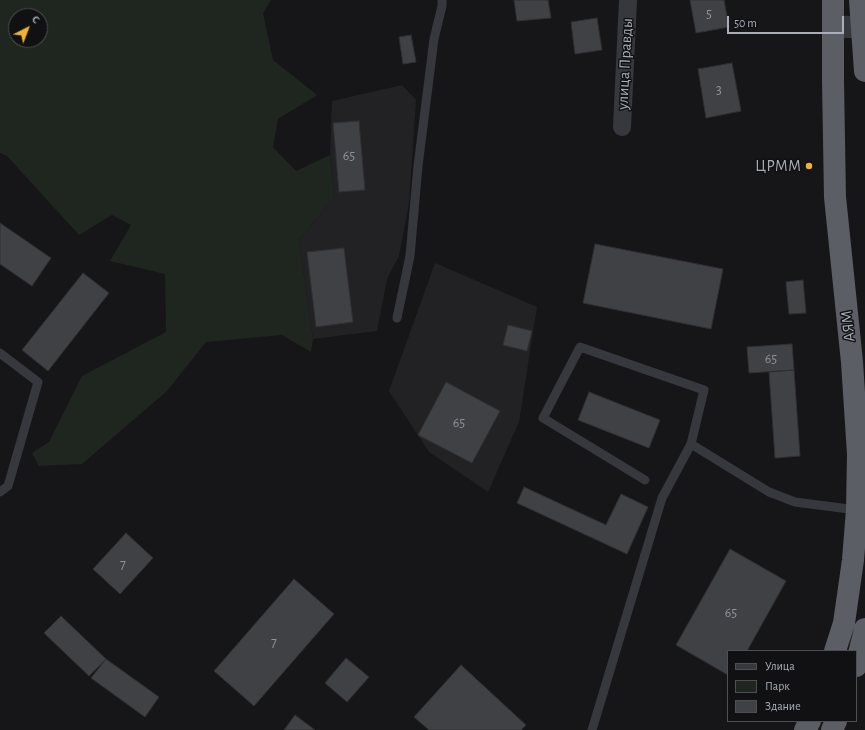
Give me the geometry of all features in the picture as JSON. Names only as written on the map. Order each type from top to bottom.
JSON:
[{"type":"highway","name":"АЯМ","points":[[833,0],[835,198],[852,362],[858,454],[857,510],[853,560],[844,623],[835,650]]},
{"type":"highway","points":[[860,0],[864,28],[865,71]]},
{"type":"highway","points":[[857,662],[865,629]]},
{"type":"street","name":"улица Правды","points":[[622,127],[628,0]]},
{"type":"street","points":[[833,26],[864,28]]},
{"type":"lane","points":[[397,318],[410,256],[418,166],[434,39],[442,6],[442,0]]},
{"type":"lane","points":[[592,730],[662,498],[691,444],[704,390],[580,347],[543,418],[645,480]]},
{"type":"lane","points":[[0,353],[38,382],[8,486],[0,492]]},
{"type":"lane","points":[[691,444],[769,492],[795,502],[857,510]]},
{"type":"shaded area","points":[[402,85],[416,100],[409,203],[399,256],[387,279],[377,331],[313,339],[299,240],[334,197],[330,155],[332,101]]},
{"type":"shaded area","points":[[435,263],[537,307],[519,422],[488,492],[429,452],[389,391]]},
{"type":"green space","points":[[0,0],[271,0],[263,13],[273,60],[317,95],[278,119],[273,147],[296,171],[330,155],[334,197],[299,240],[313,339],[311,352],[282,335],[206,342],[167,391],[82,464],[39,466],[32,453],[49,442],[82,376],[166,332],[165,274],[110,261],[131,225],[112,215],[79,235],[7,156],[0,153]]},
{"type":"building","points":[[514,0],[548,0],[551,18],[517,21]]},
{"type":"building","points":[[690,0],[724,0],[729,27],[696,33]]},
{"type":"building","points":[[597,18],[602,50],[575,54],[571,22]]},
{"type":"building","points":[[411,35],[416,62],[403,64],[399,37]]},
{"type":"building","points":[[732,63],[741,111],[706,118],[698,69]]},
{"type":"building","points":[[359,121],[365,190],[339,192],[333,123]]},
{"type":"building","points":[[0,223],[51,258],[32,286],[0,264]]},
{"type":"building","points":[[595,244],[723,269],[711,329],[583,303]]},
{"type":"building","points":[[344,248],[353,322],[316,327],[307,252]]},
{"type":"building","points":[[83,273],[109,293],[48,371],[22,350]]},
{"type":"building","points":[[803,280],[806,313],[789,314],[786,282]]},
{"type":"building","points":[[508,325],[532,331],[527,351],[503,345]]},
{"type":"building","points":[[792,344],[794,370],[749,373],[747,347]]},
{"type":"building","points":[[794,370],[800,456],[775,458],[769,372]]},
{"type":"building","points":[[446,382],[500,411],[472,463],[418,435]]},
{"type":"building","points":[[589,392],[660,420],[649,448],[578,420]]},
{"type":"building","points":[[524,487],[606,525],[621,494],[648,507],[627,554],[517,503]]},
{"type":"building","points":[[126,533],[153,558],[120,594],[93,569]]},
{"type":"building","points":[[730,549],[786,581],[748,650],[727,650],[727,674],[676,645]]},
{"type":"building","points":[[294,579],[334,614],[254,706],[214,671]]},
{"type":"building","points":[[61,616],[106,659],[89,676],[44,633]]},
{"type":"building","points":[[346,658],[369,677],[347,702],[325,683]]},
{"type":"building","points":[[106,659],[159,697],[145,717],[91,678]]},
{"type":"building","points":[[461,665],[526,725],[521,730],[429,730],[414,717]]},
{"type":"building","points":[[295,715],[315,730],[284,730]]},
{"type":"place","name":"ЦРММ","points":[[809,166]]}]
